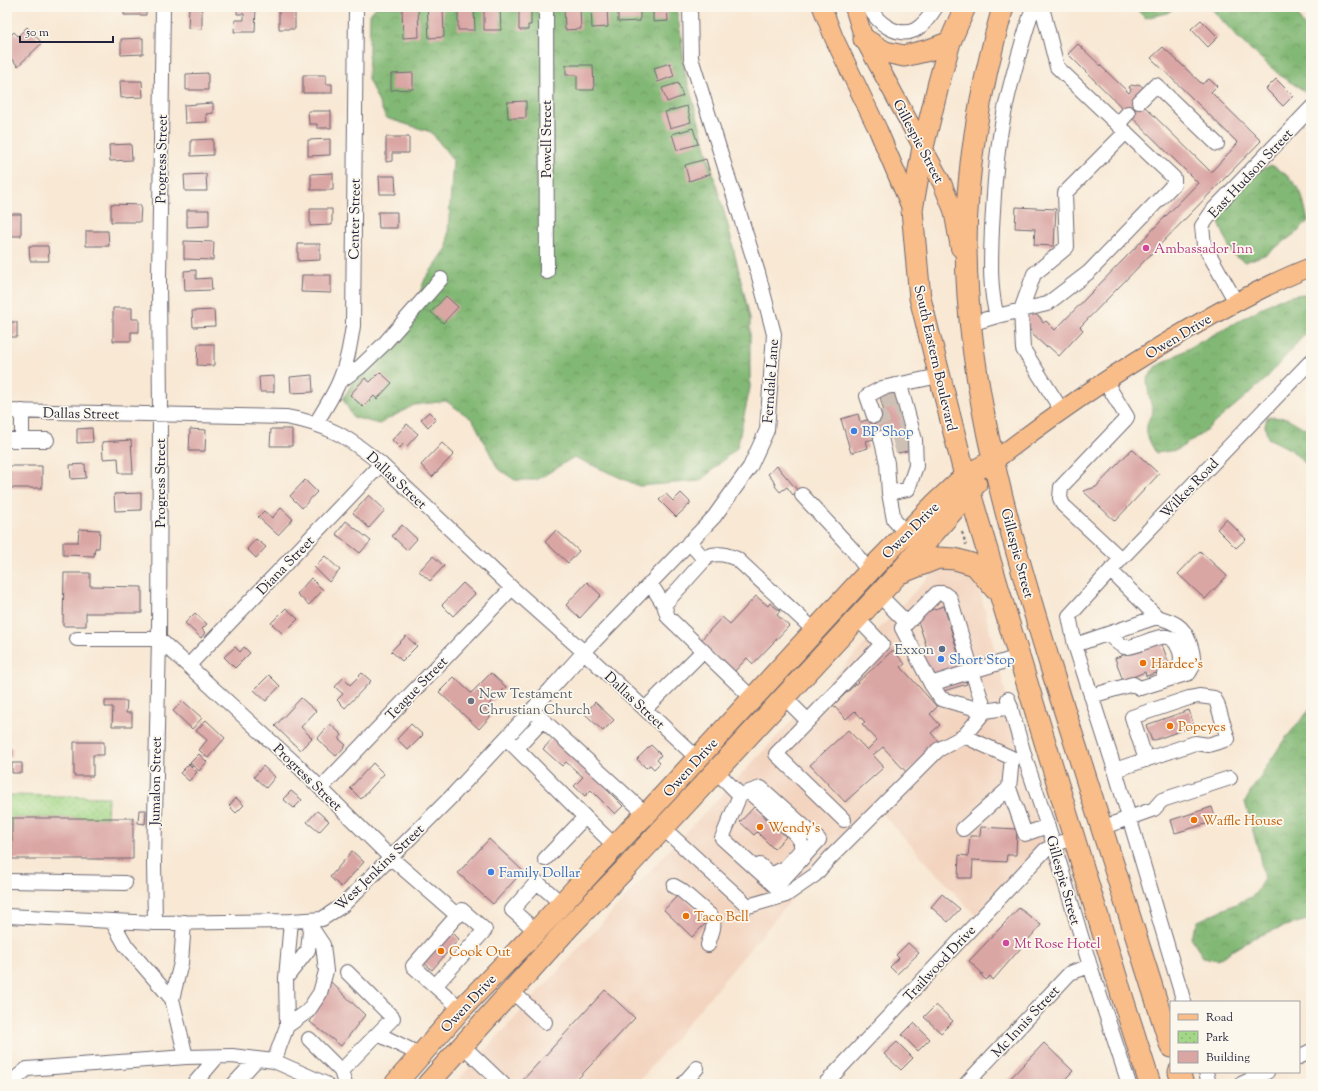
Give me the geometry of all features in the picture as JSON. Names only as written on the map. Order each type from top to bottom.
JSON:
[{"type":"highway","name":"South Eastern Boulevard","points":[[965,7],[950,42],[923,147],[912,210],[920,298],[968,484]]},
{"type":"highway","points":[[994,461],[972,347],[967,282],[966,243],[968,193],[975,134],[991,50],[1003,7]]},
{"type":"highway","points":[[864,39],[885,52],[904,56],[929,50],[950,42]]},
{"type":"highway","name":"Owen Drive","points":[[395,1084],[461,1009],[646,814],[906,533],[934,505],[968,484],[994,461]]},
{"type":"highway","name":"Gillespie Street","points":[[994,461],[1018,561],[1069,728],[1170,1044]]},
{"type":"highway","name":"Owen Drive","points":[[435,1082],[462,1045],[512,990],[899,573],[968,484]]},
{"type":"highway","name":"Gillespie Street","points":[[968,484],[1019,657],[1064,842]]},
{"type":"highway","points":[[899,573],[938,558],[955,558],[975,565],[1000,594]]},
{"type":"highway","points":[[596,899],[594,890],[596,884],[702,771],[703,765],[697,758]]},
{"type":"highway","points":[[1064,842],[1123,999],[1150,1084]]},
{"type":"highway","points":[[435,1082],[431,1068],[434,1057],[523,957],[532,935]]},
{"type":"highway","points":[[1179,1073],[1183,1084]]},
{"type":"main road","points":[[822,7],[834,38],[878,130],[912,210]]},
{"type":"main road","name":"Gillespie Street","points":[[854,7],[864,39],[942,183],[953,210],[967,282]]},
{"type":"main road","name":"Owen Drive","points":[[994,461],[1105,381],[1191,327],[1274,282],[1311,267]]},
{"type":"street","name":"Progress Street","points":[[163,7],[159,277],[160,414],[158,639],[189,665],[321,788],[391,858],[458,916]]},
{"type":"street","name":"Center Street","points":[[316,423],[339,382],[349,349],[353,326],[356,7]]},
{"type":"street","name":"Powell Street","points":[[546,7],[546,272]]},
{"type":"street","name":"Ferndale Lane","points":[[584,652],[714,517],[750,468],[767,430],[774,334],[758,273],[691,58],[690,7]]},
{"type":"street","points":[[870,7],[872,13],[886,27],[899,32],[915,30],[931,16],[936,7]]},
{"type":"street","points":[[997,316],[993,304],[992,247],[994,205],[1002,120],[1012,78],[1033,7]]},
{"type":"street","points":[[970,324],[1047,304],[1089,272],[1174,184],[1174,178],[1057,67],[1042,7]]},
{"type":"street","points":[[1140,102],[1156,85],[1217,144]]},
{"type":"street","name":"East Hudson Street","points":[[1236,302],[1204,244],[1202,226],[1214,210],[1311,108]]},
{"type":"street","points":[[1062,412],[1023,349],[1021,310],[1034,274],[1067,247],[1066,193],[1122,128],[1128,114]]},
{"type":"street","points":[[339,382],[360,366],[383,345],[441,279]]},
{"type":"street","name":"Wilkes Road","points":[[1075,645],[1069,616],[1121,559],[1311,361]]},
{"type":"street","points":[[875,408],[867,396],[882,388],[899,393],[939,376]]},
{"type":"street","points":[[1105,381],[1127,417],[1061,487],[1060,498],[1063,505],[1121,559]]},
{"type":"street","points":[[889,493],[908,489],[916,466],[899,393]]},
{"type":"street","name":"Dallas Street","points":[[7,411],[286,417],[316,423],[342,434],[380,464],[697,758]]},
{"type":"street","points":[[22,411],[22,440]]},
{"type":"street","points":[[7,440],[47,440]]},
{"type":"street","points":[[886,444],[889,493],[894,520],[906,533]]},
{"type":"street","name":"Diana Street","points":[[189,665],[380,464]]},
{"type":"street","points":[[802,495],[852,549],[869,572]]},
{"type":"street","points":[[689,542],[705,560]]},
{"type":"street","points":[[664,604],[708,556],[715,554],[726,555],[737,559],[815,630]]},
{"type":"street","points":[[1111,571],[1157,617],[1179,626],[1187,635],[1192,654],[1193,666],[1189,673],[1140,688],[1134,684]]},
{"type":"street","points":[[650,583],[664,604],[668,617],[752,698]]},
{"type":"street","name":"Teague Street","points":[[321,788],[512,588]]},
{"type":"street","points":[[937,592],[943,593],[950,598],[985,711],[940,699],[902,628],[937,592]]},
{"type":"street","points":[[879,595],[906,623]]},
{"type":"street","points":[[1157,617],[1075,645],[1115,770],[1128,819],[1184,1001]]},
{"type":"street","points":[[844,820],[776,754],[882,644],[857,618]]},
{"type":"street","points":[[1092,696],[1173,671],[1181,662],[1181,652],[1176,643],[1169,637],[1159,637],[1128,647],[1123,646],[1108,634]]},
{"type":"street","points":[[77,639],[158,639]]},
{"type":"street","name":"Jumalon Street","points":[[155,923],[154,856],[158,639]]},
{"type":"street","points":[[645,709],[703,651]]},
{"type":"street","name":"West Jenkins Street","points":[[7,916],[155,923],[291,921],[311,923],[322,919],[343,905],[450,798],[584,652]]},
{"type":"street","points":[[931,684],[1019,657]]},
{"type":"street","points":[[1115,770],[1146,760],[1195,743],[1208,746],[1228,739],[1217,703],[1214,698],[1199,696],[1190,698],[1132,717],[1146,760]]},
{"type":"street","points":[[784,697],[808,721]]},
{"type":"street","name":"Gillespie Street","points":[[985,711],[1010,703],[1026,761],[1048,826],[1064,842],[1090,966],[1128,1084]]},
{"type":"street","points":[[532,710],[646,814]]},
{"type":"street","points":[[663,828],[748,906],[778,892],[819,840],[761,788],[744,793],[722,838],[778,892],[786,895],[814,875],[938,750],[964,736],[985,711]]},
{"type":"street","points":[[517,748],[543,720]]},
{"type":"street","points":[[964,736],[1012,758],[1009,788],[1025,834],[1048,826]]},
{"type":"street","points":[[506,738],[615,846]]},
{"type":"street","points":[[716,771],[798,837],[801,843],[801,850],[785,868],[773,874],[768,872],[724,832]]},
{"type":"street","points":[[1101,828],[1154,809],[1162,800],[1230,778]]},
{"type":"street","points":[[962,829],[1009,788]]},
{"type":"street","points":[[544,859],[585,817]]},
{"type":"street","name":"Trailwood Drive","points":[[826,1084],[1045,850],[1064,842]]},
{"type":"street","points":[[7,881],[125,883]]},
{"type":"street","points":[[532,935],[512,910],[537,882],[561,903]]},
{"type":"street","points":[[674,886],[681,890],[711,916],[714,921],[714,926],[709,936],[708,946]]},
{"type":"street","points":[[435,986],[485,930],[462,910],[413,966],[435,986],[461,1009]]},
{"type":"street","points":[[112,921],[126,946],[172,999],[186,1057]]},
{"type":"street","points":[[274,1061],[287,1026],[286,978],[291,921]]},
{"type":"street","points":[[172,999],[181,963],[184,922]]},
{"type":"street","points":[[286,978],[308,950],[311,923]]},
{"type":"street","points":[[287,1026],[308,1011],[320,993],[326,971],[324,945],[311,923]]},
{"type":"street","name":"Mc Innis Street","points":[[966,1084],[1070,973],[1090,966]]},
{"type":"street","points":[[309,1039],[343,1078],[378,1034],[393,1018],[347,972]]},
{"type":"street","points":[[512,990],[545,1022]]},
{"type":"street","points":[[378,1034],[421,1055]]},
{"type":"street","points":[[462,1045],[503,1084]]},
{"type":"street","points":[[1300,1056],[1311,1051]]},
{"type":"street","points":[[9,1084],[27,1069],[186,1057],[232,1056],[274,1061],[326,1084]]},
{"type":"street","points":[[194,1084],[217,1057]]},
{"type":"street","points":[[234,1084],[256,1059]]},
{"type":"street","points":[[683,1084],[697,1068]]},
{"type":"street","points":[[1206,1073],[1209,1084]]},
{"type":"street","points":[[1246,1083],[1265,1073]]},
{"type":"path","points":[[962,532],[968,551]]},
{"type":"shaded area","points":[[944,568],[959,570],[978,583],[1043,844],[976,916],[872,803],[637,1084],[454,1084],[670,849],[931,574]]},
{"type":"green space","points":[[376,7],[676,7],[685,73],[728,226],[750,318],[750,388],[737,448],[700,481],[639,486],[574,457],[537,480],[515,480],[498,469],[473,420],[446,401],[414,405],[379,424],[353,417],[343,399],[352,383],[359,376],[401,342],[425,279],[447,248],[453,160],[431,132],[386,118],[368,79],[370,14]]},
{"type":"green space","points":[[1134,7],[1176,7],[1167,13],[1145,18]]},
{"type":"green space","points":[[1210,7],[1295,7],[1301,22],[1311,34],[1311,100],[1303,90],[1282,77],[1239,39]]},
{"type":"green space","points":[[1271,165],[1288,176],[1301,193],[1308,221],[1300,230],[1267,254],[1245,262],[1232,254],[1219,223],[1224,207],[1252,175]]},
{"type":"green space","points":[[1302,294],[1311,296],[1311,327],[1264,381],[1200,435],[1177,450],[1156,453],[1147,433],[1148,423],[1153,412],[1147,380],[1155,367],[1278,299]]},
{"type":"green space","points":[[1267,417],[1287,418],[1311,432],[1311,469],[1290,449],[1268,438],[1265,426]]},
{"type":"green space","points":[[1311,708],[1311,919],[1285,926],[1253,938],[1217,960],[1203,957],[1191,937],[1198,921],[1253,896],[1264,879],[1259,853],[1245,802],[1284,740]]},
{"type":"green space","points":[[7,795],[108,797],[107,818],[13,818],[12,859],[7,859]]},
{"type":"building","points":[[124,7],[146,7],[146,15],[124,15]]},
{"type":"building","points":[[189,7],[202,7],[202,29],[188,28]]},
{"type":"building","points":[[237,7],[256,7],[255,32],[234,32],[235,20],[244,20],[244,14],[237,14]]},
{"type":"building","points":[[279,7],[295,7],[295,29],[279,29]]},
{"type":"building","points":[[402,7],[418,7],[419,37],[403,38]]},
{"type":"building","points":[[427,7],[443,7],[444,37],[429,38]]},
{"type":"building","points":[[580,7],[581,29],[565,30],[564,8]]},
{"type":"building","points":[[591,7],[607,7],[608,27],[592,28]]},
{"type":"building","points":[[618,7],[640,7],[640,21],[618,22]]},
{"type":"building","points":[[653,7],[667,7],[668,21],[653,22]]},
{"type":"building","points":[[474,8],[475,30],[458,30],[458,9]]},
{"type":"building","points":[[484,8],[500,8],[501,30],[484,30]]},
{"type":"building","points":[[519,8],[531,8],[531,25],[528,25],[528,30],[519,30]]},
{"type":"building","points":[[1201,20],[1218,37],[1208,47],[1191,29]]},
{"type":"building","points":[[27,27],[42,43],[18,66],[7,54],[7,39],[14,32],[18,36]]},
{"type":"building","points":[[143,38],[143,54],[121,55],[121,39]]},
{"type":"building","name":"Ambassador Inn","points":[[1078,44],[1129,93],[1131,90],[1129,87],[1139,84],[1147,91],[1138,100],[1211,172],[1238,143],[1151,58],[1163,47],[1202,84],[1209,79],[1217,86],[1211,92],[1261,141],[1080,327],[1083,330],[1059,356],[1048,346],[1046,347],[1032,334],[1033,332],[1028,329],[1024,322],[1032,313],[1040,317],[1043,323],[1046,321],[1055,330],[1198,183],[1068,54]]},
{"type":"building","points":[[670,63],[674,76],[658,82],[654,68]]},
{"type":"building","points":[[566,65],[593,65],[594,90],[577,90],[577,75],[566,75]]},
{"type":"building","points":[[208,73],[208,90],[186,90],[186,74]]},
{"type":"building","points":[[413,73],[413,89],[391,90],[391,74]]},
{"type":"building","points":[[303,75],[326,75],[326,84],[332,84],[332,93],[303,93]]},
{"type":"building","points":[[1276,79],[1293,96],[1283,106],[1266,89]]},
{"type":"building","points":[[120,81],[142,81],[143,97],[121,98]]},
{"type":"building","points":[[678,83],[683,96],[667,102],[662,88]]},
{"type":"building","points":[[526,101],[526,118],[508,118],[507,102]]},
{"type":"building","points":[[213,103],[213,113],[206,114],[207,122],[185,123],[184,105]]},
{"type":"building","points":[[687,106],[691,122],[670,128],[665,112]]},
{"type":"building","points":[[308,111],[331,111],[331,128],[317,128],[317,124],[309,124]]},
{"type":"building","points":[[693,128],[698,144],[677,150],[672,134]]},
{"type":"building","points":[[386,137],[409,137],[409,153],[392,153],[392,161],[386,162]]},
{"type":"building","points":[[213,139],[213,155],[191,156],[191,140]]},
{"type":"building","points":[[330,139],[330,155],[308,156],[308,140]]},
{"type":"building","points":[[131,144],[132,160],[110,161],[109,145]]},
{"type":"building","points":[[706,159],[710,174],[689,181],[685,165]]},
{"type":"building","points":[[333,173],[333,190],[311,190],[311,174]]},
{"type":"building","points":[[206,174],[207,191],[185,191],[184,175]]},
{"type":"building","points":[[379,176],[395,176],[396,194],[380,194]]},
{"type":"building","points":[[111,204],[141,205],[140,222],[111,222]]},
{"type":"building","points":[[1016,207],[1056,209],[1054,246],[1034,245],[1035,229],[1015,228]]},
{"type":"building","points":[[310,209],[332,209],[332,225],[310,226]]},
{"type":"building","points":[[187,210],[209,210],[209,226],[187,227]]},
{"type":"building","points":[[378,212],[397,212],[397,228],[379,228]]},
{"type":"building","points":[[7,214],[21,214],[21,236],[7,236]]},
{"type":"building","points":[[86,231],[108,231],[109,246],[86,246]]},
{"type":"building","points":[[184,241],[214,242],[213,260],[184,259]]},
{"type":"building","points":[[298,244],[320,244],[320,260],[298,261]]},
{"type":"building","points":[[29,246],[48,246],[49,261],[30,261]]},
{"type":"building","points":[[196,270],[196,279],[211,278],[212,290],[185,291],[184,271]]},
{"type":"building","points":[[302,275],[331,275],[331,293],[301,292]]},
{"type":"building","points":[[446,296],[458,307],[443,323],[431,312]]},
{"type":"building","points":[[113,308],[132,308],[132,319],[139,319],[139,332],[131,332],[131,341],[113,341]]},
{"type":"building","points":[[214,310],[215,326],[193,327],[192,311]]},
{"type":"building","points":[[7,322],[17,322],[17,337],[7,337]]},
{"type":"building","points":[[198,344],[214,344],[214,366],[197,365]]},
{"type":"building","points":[[380,372],[392,383],[377,399],[374,396],[363,407],[350,395],[365,378],[370,382]]},
{"type":"building","points":[[312,375],[313,392],[291,393],[290,377]]},
{"type":"building","points":[[274,376],[274,392],[260,392],[259,377]]},
{"type":"building","points":[[895,393],[911,450],[898,453],[892,434],[866,441],[868,448],[851,453],[841,419],[858,414],[860,422],[885,415],[880,397]]},
{"type":"building","points":[[429,412],[436,419],[428,427],[421,419]]},
{"type":"building","points":[[407,424],[418,434],[407,446],[404,443],[400,448],[392,440]]},
{"type":"building","points":[[92,428],[93,442],[77,443],[77,429]]},
{"type":"building","points":[[190,429],[206,430],[205,451],[189,451]]},
{"type":"building","points":[[271,429],[292,429],[292,446],[270,446]]},
{"type":"building","points":[[131,440],[133,473],[119,473],[118,458],[103,459],[102,442]]},
{"type":"building","points":[[442,443],[454,454],[432,477],[421,465]]},
{"type":"building","points":[[1132,449],[1159,474],[1115,521],[1083,491],[1096,487]]},
{"type":"building","points":[[85,464],[86,478],[71,479],[70,465]]},
{"type":"building","points":[[7,466],[42,466],[42,488],[7,488]]},
{"type":"building","points":[[777,466],[798,491],[793,495],[787,487],[780,492],[768,474]]},
{"type":"building","points":[[305,480],[317,492],[302,508],[290,496]]},
{"type":"building","points":[[141,493],[141,510],[115,511],[114,494]]},
{"type":"building","points":[[681,493],[691,503],[676,517],[659,500],[666,494],[673,501]]},
{"type":"building","points":[[369,495],[385,510],[369,528],[353,513]]},
{"type":"building","points":[[281,508],[293,519],[278,535],[258,517],[264,511],[272,518]]},
{"type":"building","points":[[1226,519],[1246,539],[1236,548],[1217,529]]},
{"type":"building","points":[[346,521],[371,541],[360,553],[336,534]]},
{"type":"building","points":[[402,525],[417,539],[407,550],[392,536]]},
{"type":"building","points":[[79,529],[100,530],[99,548],[95,548],[94,556],[63,555],[63,542],[78,542]]},
{"type":"building","points":[[556,530],[579,551],[568,563],[545,542]]},
{"type":"building","points":[[256,539],[266,547],[256,558],[247,549]]},
{"type":"building","points":[[1200,551],[1227,576],[1205,599],[1178,574]]},
{"type":"building","points":[[325,556],[340,570],[329,582],[314,567]]},
{"type":"building","points":[[433,556],[444,566],[430,581],[419,571]]},
{"type":"building","points":[[64,573],[90,573],[90,586],[142,587],[142,613],[86,613],[86,626],[63,626]]},
{"type":"building","points":[[311,578],[323,590],[309,605],[297,594]]},
{"type":"building","points":[[587,582],[601,595],[580,618],[566,605]]},
{"type":"building","points":[[463,583],[475,594],[453,616],[442,605]]},
{"type":"building","points":[[756,596],[768,606],[770,603],[780,611],[777,615],[789,626],[753,664],[747,658],[733,673],[699,642],[722,617],[730,624]]},
{"type":"building","name":"Exxon","points":[[944,606],[967,684],[940,692],[934,673],[929,675],[922,653],[928,651],[916,615]]},
{"type":"building","points":[[286,608],[298,619],[283,634],[271,623]]},
{"type":"building","points":[[195,613],[207,624],[202,629],[205,633],[201,638],[185,623]]},
{"type":"building","points":[[406,636],[417,646],[402,661],[391,651]]},
{"type":"building","name":"Hardee's","points":[[1161,642],[1171,669],[1146,676],[1145,672],[1123,681],[1115,658]]},
{"type":"building","points":[[235,647],[240,652],[244,647],[250,653],[235,668],[224,657]]},
{"type":"building","points":[[893,650],[905,664],[901,667],[937,707],[930,714],[940,725],[931,733],[940,743],[907,773],[883,747],[873,755],[884,767],[845,802],[810,765],[848,730],[867,750],[877,740],[862,724],[865,722],[855,711],[846,719],[833,705]]},
{"type":"building","points":[[362,673],[371,681],[345,708],[337,700],[343,694],[335,687],[343,678],[350,685]]},
{"type":"building","name":"New Testament Chrustian Church","points":[[491,673],[506,687],[485,709],[492,715],[479,729],[439,692],[454,677],[471,693]]},
{"type":"building","points":[[269,675],[280,686],[266,701],[254,690]]},
{"type":"building","points":[[301,698],[316,711],[301,727],[312,738],[300,750],[275,726]]},
{"type":"building","points":[[105,701],[127,701],[126,713],[132,713],[132,726],[112,726],[113,707],[105,707]]},
{"type":"building","points":[[183,701],[202,718],[192,729],[173,711]]},
{"type":"building","points":[[595,702],[614,720],[603,731],[585,714]]},
{"type":"building","name":"Popeyes","points":[[1189,710],[1194,726],[1152,741],[1146,725]]},
{"type":"building","points":[[206,720],[225,738],[208,758],[199,750],[207,740],[196,731]]},
{"type":"building","points":[[330,724],[342,735],[339,739],[346,745],[336,756],[317,739]]},
{"type":"building","points":[[411,724],[423,735],[408,750],[397,739]]},
{"type":"building","points":[[554,737],[609,788],[607,790],[623,806],[615,814],[591,790],[585,796],[574,786],[583,777],[566,762],[562,766],[543,749]]},
{"type":"building","points":[[74,742],[104,742],[104,755],[93,755],[93,776],[74,776]]},
{"type":"building","points":[[651,745],[661,755],[657,760],[660,763],[654,769],[650,765],[646,768],[637,759]]},
{"type":"building","points":[[7,748],[12,748],[12,757],[7,757]]},
{"type":"building","points":[[199,754],[207,762],[199,771],[190,763]]},
{"type":"building","points":[[12,763],[22,763],[22,773],[12,773]]},
{"type":"building","points":[[373,763],[384,774],[361,799],[350,788]]},
{"type":"building","points":[[189,764],[197,772],[189,781],[180,773]]},
{"type":"building","points":[[263,766],[275,777],[266,788],[254,777]]},
{"type":"building","points":[[291,791],[302,800],[294,808],[283,799]]},
{"type":"building","points":[[236,798],[244,805],[236,813],[229,806]]},
{"type":"building","name":"Wendy's","points":[[754,807],[786,837],[774,849],[757,832],[754,835],[740,822]]},
{"type":"building","name":"Waffle House","points":[[1212,807],[1216,821],[1175,833],[1171,820]]},
{"type":"building","points":[[139,810],[146,810],[145,824],[138,823]]},
{"type":"building","points":[[317,811],[329,821],[319,832],[307,822]]},
{"type":"building","points":[[12,818],[133,818],[133,859],[12,859]]},
{"type":"building","points":[[981,827],[1017,829],[1016,855],[1007,855],[1006,862],[973,860],[972,878],[958,878],[959,855],[968,856],[970,836],[980,836]]},
{"type":"building","name":"Family Dollar","points":[[489,839],[523,871],[493,904],[458,873]]},
{"type":"building","points":[[352,851],[364,862],[341,887],[330,877]]},
{"type":"building","name":"Taco Bell","points":[[679,894],[708,921],[692,937],[664,910]]},
{"type":"building","points":[[942,894],[960,909],[948,922],[931,907]]},
{"type":"building","name":"Mt Rose Hotel","points":[[1019,908],[1041,925],[993,980],[990,976],[986,980],[980,974],[983,974],[969,961]]},
{"type":"building","name":"Cook Out","points":[[451,931],[459,939],[432,970],[423,962]]},
{"type":"building","points":[[908,943],[919,953],[897,974],[890,967],[899,958],[896,955]]},
{"type":"building","points":[[331,982],[365,1015],[341,1046],[310,1022]]},
{"type":"building","points":[[605,990],[635,1018],[573,1084],[524,1084],[521,1082]]},
{"type":"building","points":[[936,1005],[953,1021],[941,1033],[924,1017]]},
{"type":"building","points":[[914,1023],[930,1039],[918,1051],[902,1035]]},
{"type":"building","points":[[897,1042],[913,1058],[901,1070],[884,1054]]},
{"type":"building","points":[[1044,1043],[1073,1071],[1060,1084],[1005,1084]]},
{"type":"tunnel","points":[[882,403],[896,399]]},
{"type":"tunnel","points":[[875,420],[899,412]]},
{"type":"tunnel","points":[[879,435],[903,427]]},
{"type":"tunnel","points":[[894,446],[908,442]]},
{"type":"place","name":"Ambassador Inn","points":[[1146,248]]},
{"type":"place","name":"BP Shop","points":[[854,431]]},
{"type":"place","name":"Exxon","points":[[942,649]]},
{"type":"place","name":"Short Stop","points":[[941,659]]},
{"type":"place","name":"Hardee's","points":[[1143,663]]},
{"type":"place","name":"New Testament Chrustian Church","points":[[471,701]]},
{"type":"place","name":"Popeyes","points":[[1170,726]]},
{"type":"place","name":"Waffle House","points":[[1194,820]]},
{"type":"place","name":"Wendy's","points":[[760,827]]},
{"type":"place","name":"Family Dollar","points":[[491,872]]},
{"type":"place","name":"Taco Bell","points":[[686,916]]},
{"type":"place","name":"Mt Rose Hotel","points":[[1006,943]]},
{"type":"place","name":"Cook Out","points":[[441,951]]}]
